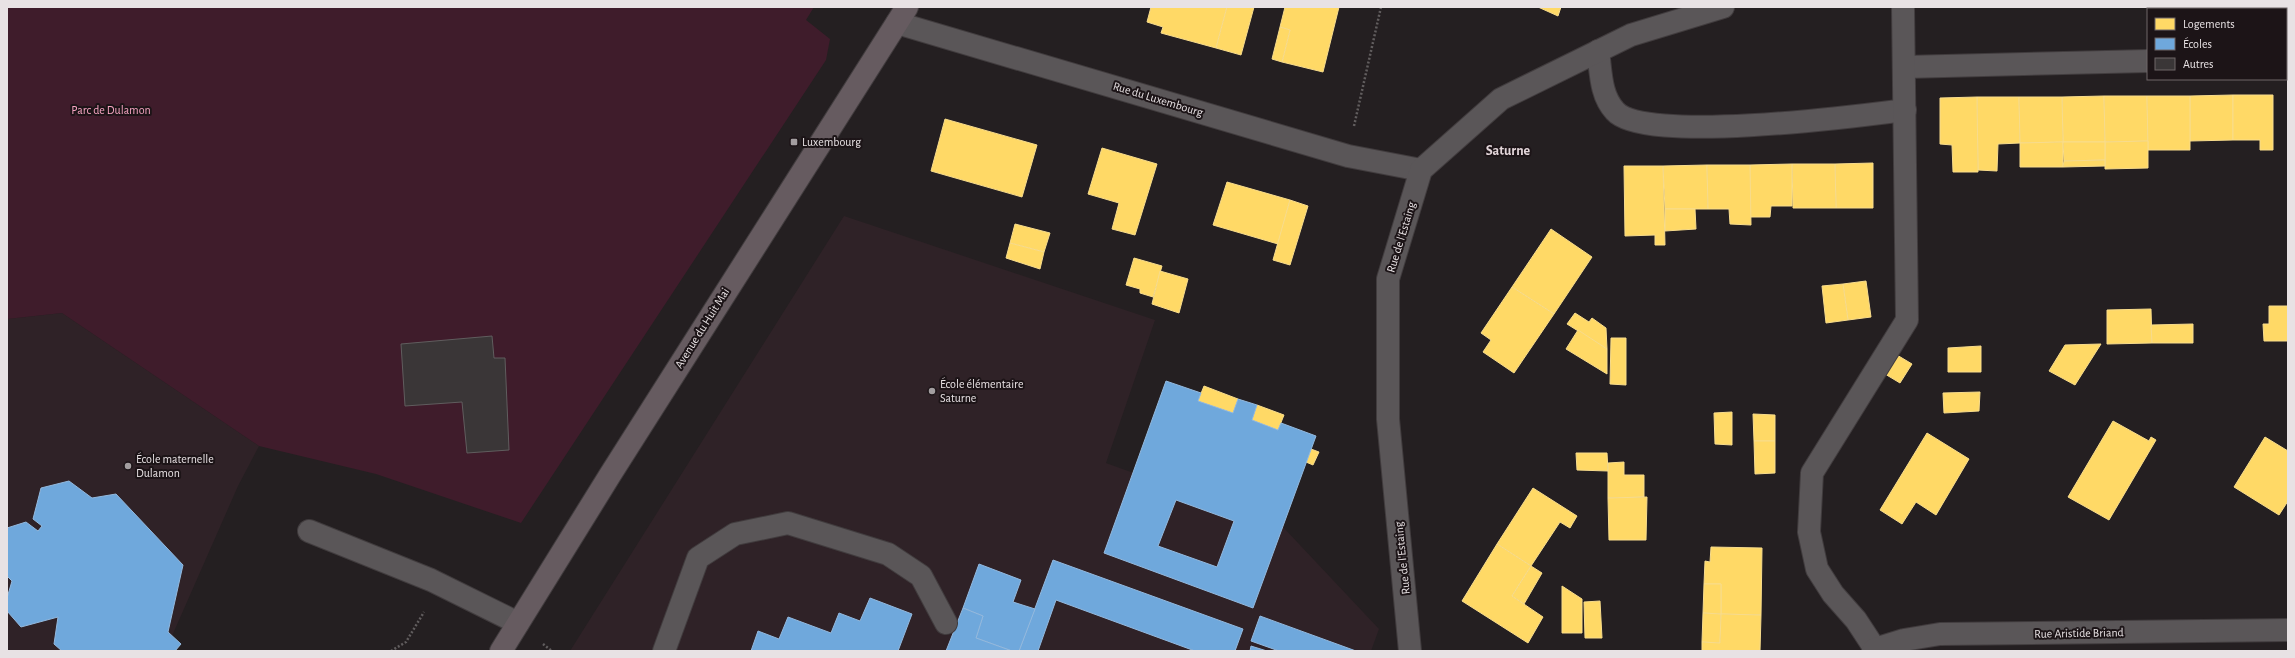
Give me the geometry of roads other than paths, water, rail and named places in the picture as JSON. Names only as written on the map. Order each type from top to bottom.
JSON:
[{"type":"main road","name":"Avenue du Huit Mai","points":[[501,651],[808,160],[902,15]]},
{"type":"street","points":[[1421,170],[1501,99],[1631,35],[1723,7]]},
{"type":"street","points":[[1874,650],[1856,620],[1834,594],[1817,569],[1809,524],[1812,473],[1907,320],[1904,7]]},
{"type":"street","name":"Rue du Luxembourg","points":[[902,15],[1348,156],[1421,170]]},
{"type":"street","points":[[1598,51],[1604,94],[1615,112],[1633,122],[1737,127],[1836,120],[1905,110]]},
{"type":"street","points":[[1905,67],[2147,61]]},
{"type":"street","name":"Rue de l'Estaing","points":[[1410,651],[1388,419],[1388,279],[1421,170]]},
{"type":"street","points":[[664,651],[698,558],[734,534],[788,523],[888,554],[921,576],[946,623]]},
{"type":"street","points":[[309,531],[440,584],[518,623]]},
{"type":"street","name":"Rue Aristide Briand","points":[[1874,650],[1904,640],[1950,643],[2288,630]]},
{"type":"place","name":"Luxembourg","points":[[794,142]]},
{"type":"place","name":"École élémentaire Saturne","points":[[932,391]]},
{"type":"place","name":"École maternelle Dulamon","points":[[128,466]]},
{"type":"district","name":"Saturne","points":[[1508,150]]},
{"type":"park label","name":"Parc de Dulamon","points":[[111,110]]}]
